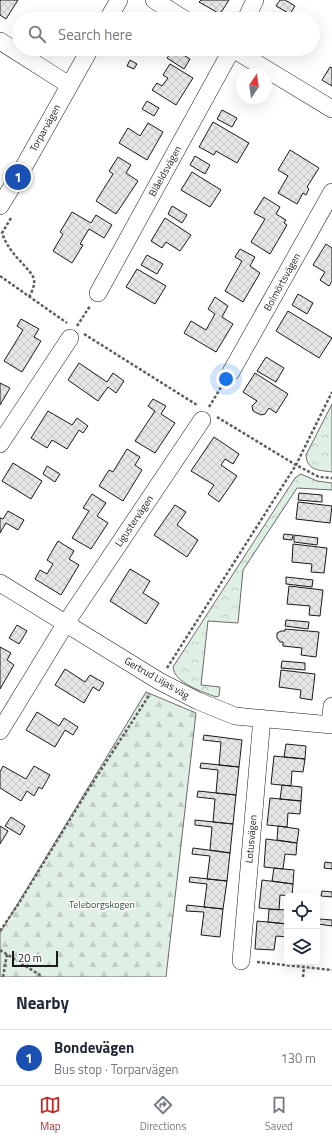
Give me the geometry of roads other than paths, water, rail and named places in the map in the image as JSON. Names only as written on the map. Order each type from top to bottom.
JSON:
[{"type":"street","points":[[112,12],[118,0]]},
{"type":"street","points":[[154,0],[173,12]]},
{"type":"street","points":[[249,12],[255,0]]},
{"type":"street","points":[[0,41],[12,49]]},
{"type":"street","points":[[24,56],[70,85]]},
{"type":"street","name":"Torparvägen","points":[[6,210],[18,177],[86,56]]},
{"type":"street","name":"Blåeldsvägen","points":[[98,293],[228,56]]},
{"type":"street","points":[[244,56],[332,109]]},
{"type":"street","name":"Bolmörtsvägen","points":[[231,372],[332,192]]},
{"type":"street","points":[[0,444],[73,333]]},
{"type":"street","name":"Ligustervägen","points":[[0,731],[66,623],[204,415]]},
{"type":"street","name":"Gertrud Liljas väg","points":[[0,582],[159,681],[198,701],[235,716],[331,725]]},
{"type":"street","points":[[331,725],[332,706]]},
{"type":"street","name":"Lotusvägen","points":[[241,961],[262,718]]},
{"type":"place","name":"Bondevägen","points":[[18,177]]},
{"type":"park label","name":"Teleborgskogen","points":[[102,904]]}]
